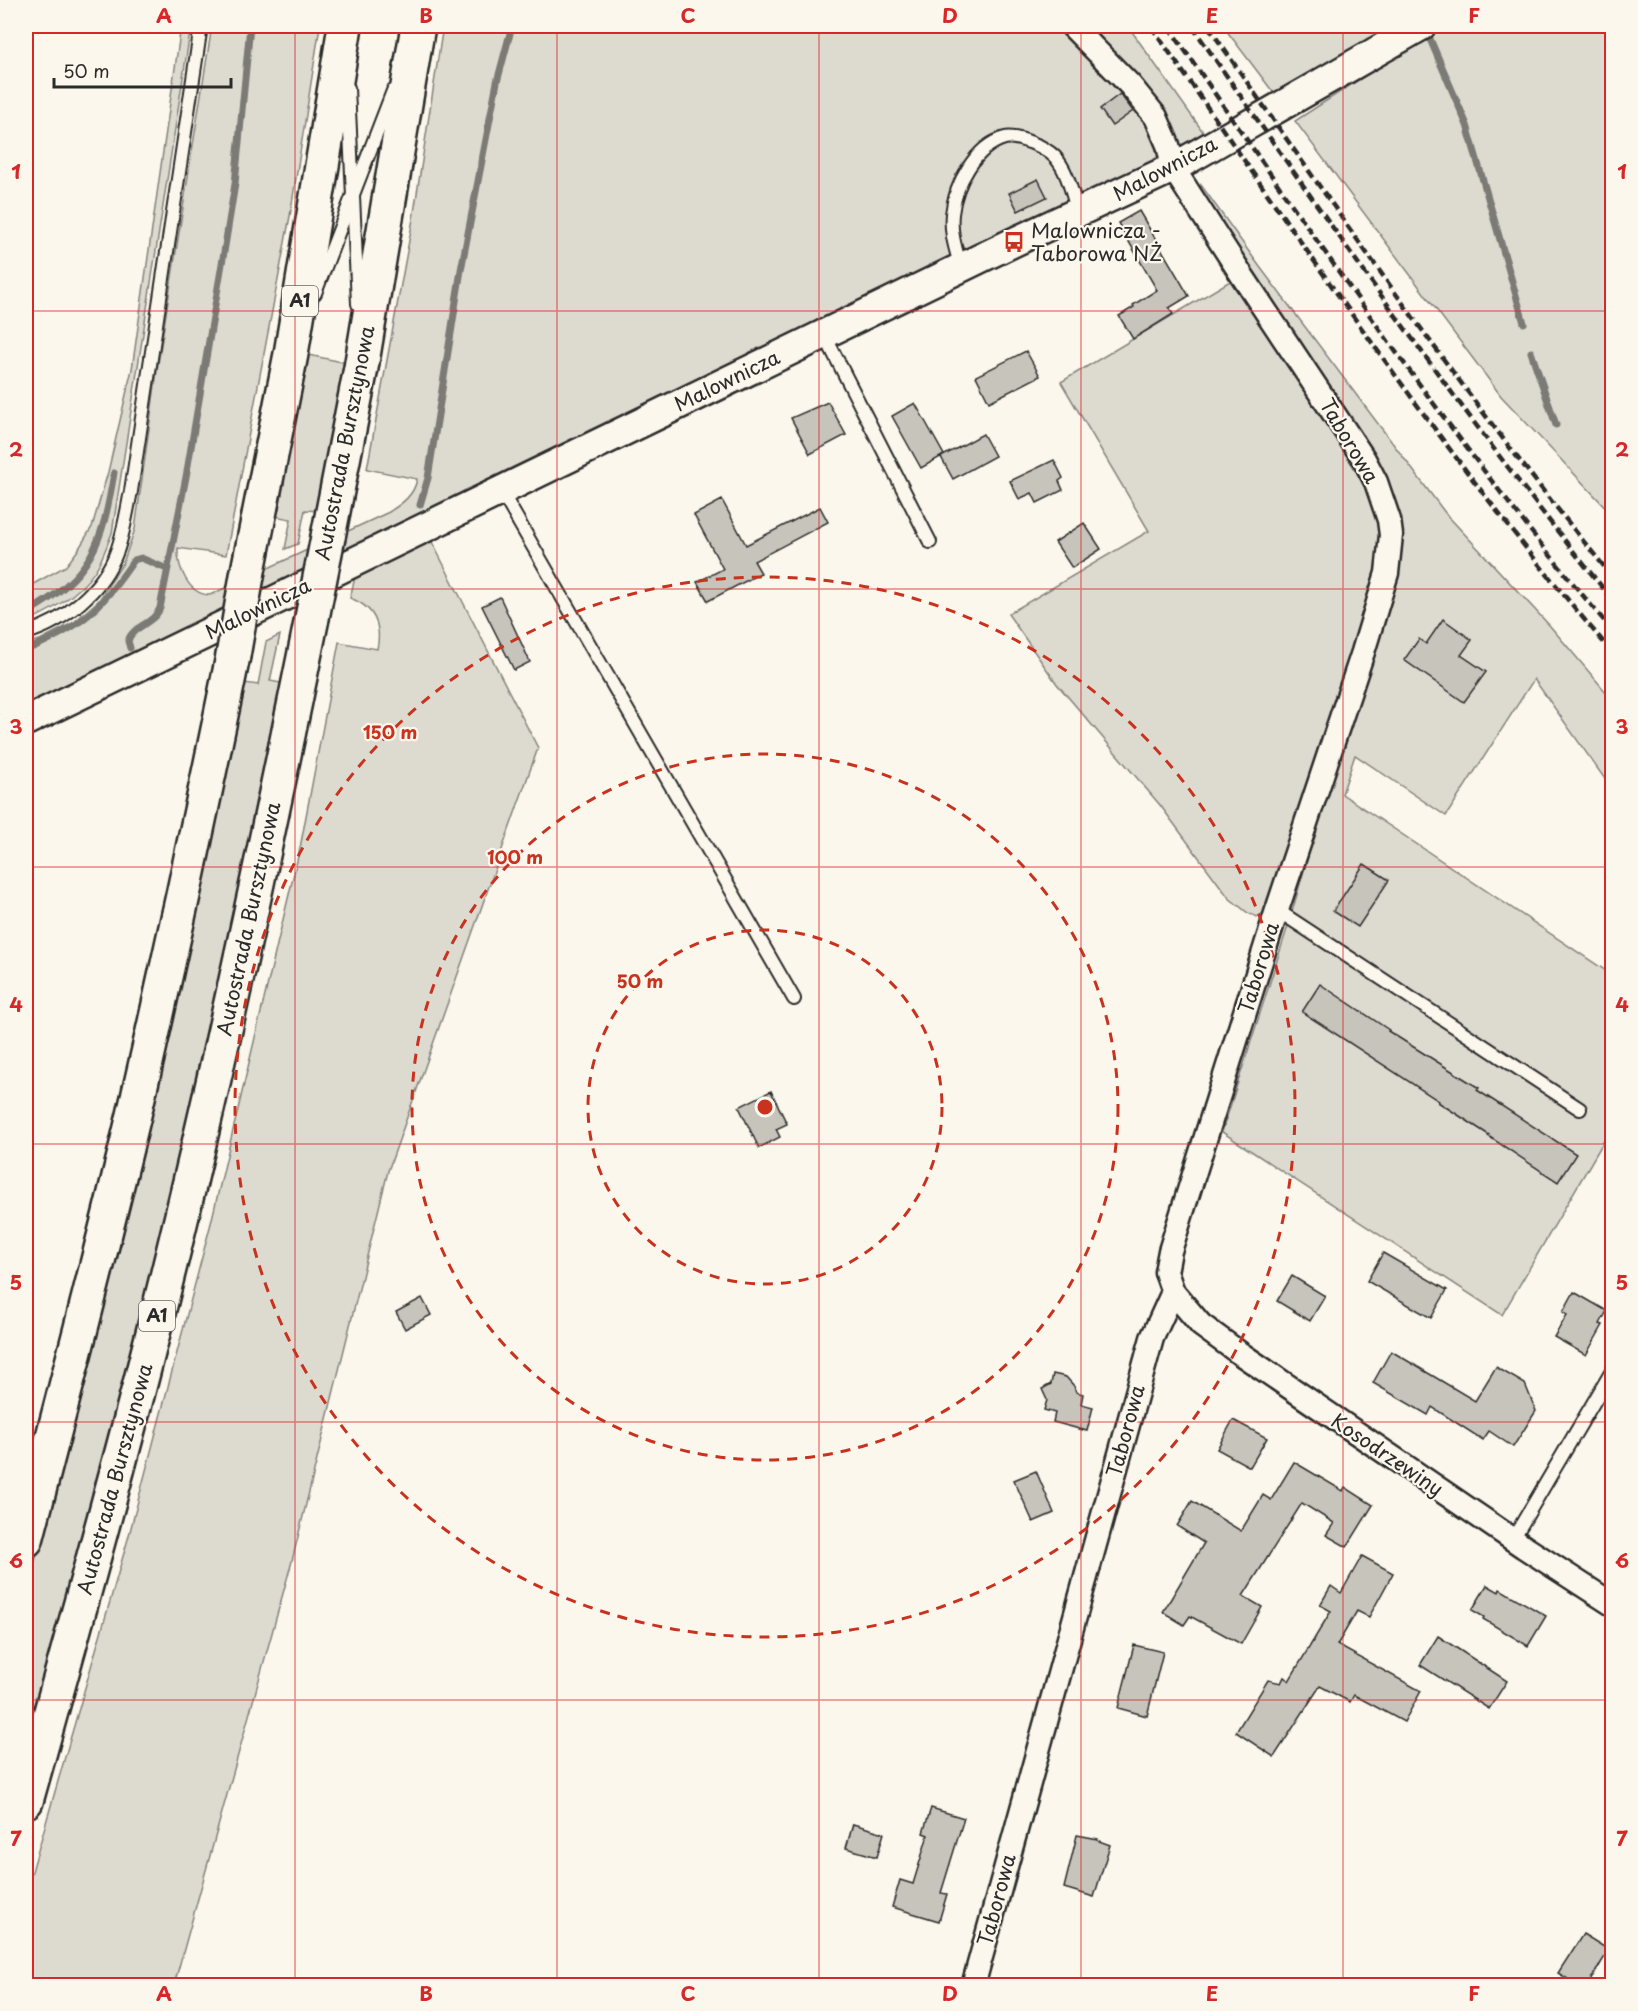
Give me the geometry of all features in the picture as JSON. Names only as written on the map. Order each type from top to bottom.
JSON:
[{"type":"highway","name":"A1","points":[[26,1540],[134,1115],[201,812],[291,354],[345,26]]},
{"type":"highway","name":"Autostrada Bursztynowa","points":[[26,1801],[152,1340],[201,1139],[270,826],[361,368],[417,28]]},
{"type":"street","name":"Taborowa","points":[[974,1986],[1152,1338],[1173,1292],[1166,1272],[1170,1251],[1277,910],[1363,652],[1387,573],[1391,535],[1389,520],[1376,482],[1364,459],[1173,168],[1168,145],[1156,117],[1130,86],[1072,26]]},
{"type":"street","name":"Malownicza","points":[[26,721],[824,334],[1173,168],[1421,26]]},
{"type":"street","name":"Kosodrzewiny","points":[[1173,1292],[1201,1325],[1238,1352],[1612,1604]]},
{"type":"lane","points":[[26,633],[58,619],[77,605],[99,581],[117,551],[134,475],[201,26]]},
{"type":"lane","points":[[345,26],[361,368]]},
{"type":"lane","points":[[291,354],[417,28]]},
{"type":"lane","points":[[961,268],[952,237],[952,213],[961,181],[970,166],[987,147],[1006,138],[1023,139],[1042,147],[1056,158],[1066,175],[1079,213]]},
{"type":"lane","points":[[824,334],[930,542]]},
{"type":"lane","points":[[501,490],[794,999]]},
{"type":"lane","points":[[1277,910],[1580,1109]]},
{"type":"lane","points":[[1513,1539],[1612,1371]]},
{"type":"shaded area","points":[[181,26],[191,26],[112,533],[99,564],[85,583],[67,599],[26,622],[26,588],[66,566],[78,550],[92,527],[108,472],[132,369]]},
{"type":"shaded area","points":[[212,26],[320,26],[290,216],[226,555],[178,548],[179,563],[185,578],[202,594],[210,595],[389,512],[407,498],[416,485],[417,479],[367,469],[413,219],[443,26],[1064,26],[1151,125],[1164,158],[26,709],[26,643],[40,640],[74,622],[99,600],[123,563],[135,529],[158,364]]},
{"type":"shaded area","points":[[1085,26],[1128,26],[1206,136],[1180,150]]},
{"type":"shaded area","points":[[1223,26],[1398,26],[1276,96]]},
{"type":"shaded area","points":[[1442,26],[1612,26],[1612,514],[1501,396],[1295,121]]},
{"type":"shaded area","points":[[1201,185],[1446,514],[1550,626],[1612,699],[1612,789],[1534,679],[1446,816],[1355,755],[1342,794],[1612,975],[1612,1127],[1502,1315],[1222,1132],[1398,572],[1402,528],[1397,503],[1378,462],[1201,192]]},
{"type":"shaded area","points":[[1235,278],[1339,434],[1375,502],[1380,531],[1372,586],[1272,907],[1257,917],[1229,898],[1160,805],[1057,684],[1008,614],[1149,531],[1061,382]]},
{"type":"shaded area","points":[[304,354],[347,363],[319,511],[305,510],[298,544],[285,549],[291,519],[274,516]]},
{"type":"shaded area","points":[[430,538],[538,748],[388,1171],[292,1561],[174,1985],[26,1985],[26,1892],[128,1539],[211,1223],[300,848],[339,642],[377,649],[378,632],[374,618],[365,606],[350,598],[355,577]]},
{"type":"shaded area","points":[[280,635],[270,681],[286,684],[231,939],[124,1387],[26,1752],[26,1596],[117,1242],[191,930],[245,683],[258,685],[266,642]]},
{"type":"building","points":[[1120,94],[1133,111],[1112,126],[1100,109]]},
{"type":"building","points":[[1038,179],[1047,197],[1018,211],[1009,193]]},
{"type":"building","points":[[1139,211],[1189,296],[1169,308],[1173,314],[1133,339],[1119,316],[1157,290],[1118,223]]},
{"type":"building","points":[[1026,351],[1040,376],[989,402],[976,376]]},
{"type":"building","points":[[828,402],[846,435],[810,454],[791,418]]},
{"type":"building","points":[[915,403],[944,455],[921,468],[892,416]]},
{"type":"building","points":[[983,434],[995,456],[953,479],[941,457]]},
{"type":"building","points":[[1054,460],[1063,478],[1059,481],[1063,490],[1037,503],[1032,493],[1019,499],[1010,481]]},
{"type":"building","points":[[722,500],[746,545],[820,507],[828,522],[754,561],[761,573],[708,601],[697,582],[723,569],[694,515]]},
{"type":"building","points":[[1084,523],[1101,549],[1072,568],[1055,542]]},
{"type":"building","points":[[500,597],[530,662],[514,670],[482,606]]},
{"type":"building","points":[[1443,619],[1472,640],[1461,655],[1486,672],[1464,702],[1404,660],[1419,639],[1426,644]]},
{"type":"building","points":[[1364,864],[1389,880],[1358,927],[1333,911]]},
{"type":"building","points":[[1320,984],[1576,1154],[1558,1182],[1302,1012]]},
{"type":"building","points":[[771,1091],[787,1124],[776,1129],[780,1137],[759,1148],[739,1107]]},
{"type":"building","points":[[1383,1253],[1447,1290],[1431,1318],[1367,1281]]},
{"type":"building","points":[[1292,1276],[1325,1296],[1310,1321],[1277,1301]]},
{"type":"building","points":[[1574,1292],[1607,1311],[1600,1324],[1603,1325],[1586,1355],[1554,1337],[1567,1315],[1563,1312]]},
{"type":"building","points":[[422,1298],[431,1315],[405,1329],[396,1312]]},
{"type":"building","points":[[1391,1351],[1475,1401],[1496,1367],[1525,1384],[1536,1411],[1513,1447],[1489,1431],[1483,1440],[1432,1407],[1428,1415],[1373,1383]]},
{"type":"building","points":[[1053,1374],[1066,1377],[1076,1392],[1083,1394],[1081,1404],[1093,1407],[1087,1431],[1053,1422],[1055,1413],[1044,1410],[1047,1400],[1042,1389],[1051,1384]]},
{"type":"building","points":[[1233,1420],[1267,1438],[1250,1467],[1217,1449]]},
{"type":"building","points":[[1294,1462],[1343,1491],[1345,1487],[1373,1505],[1347,1547],[1326,1535],[1334,1523],[1302,1503],[1243,1596],[1262,1607],[1241,1644],[1190,1616],[1184,1625],[1163,1612],[1204,1543],[1177,1526],[1192,1501],[1241,1531],[1263,1495],[1271,1500]]},
{"type":"building","points":[[1036,1471],[1054,1513],[1033,1522],[1014,1480]]},
{"type":"building","points":[[1362,1556],[1393,1573],[1369,1617],[1357,1611],[1337,1645],[1421,1691],[1404,1722],[1354,1695],[1350,1702],[1320,1686],[1274,1757],[1236,1732],[1268,1680],[1281,1683],[1284,1677],[1289,1681],[1331,1611],[1320,1605],[1331,1586],[1341,1593]]},
{"type":"building","points":[[1487,1585],[1499,1592],[1500,1589],[1546,1616],[1528,1646],[1472,1610]]},
{"type":"building","points":[[1438,1636],[1507,1681],[1489,1709],[1420,1665]]},
{"type":"building","points":[[1134,1645],[1163,1652],[1147,1716],[1118,1708]]},
{"type":"building","points":[[931,1808],[964,1818],[941,1893],[947,1894],[939,1921],[892,1907],[900,1880],[913,1884],[928,1835],[923,1833]]},
{"type":"building","points":[[853,1824],[884,1833],[877,1857],[846,1848]]},
{"type":"building","points":[[1077,1835],[1098,1839],[1110,1845],[1094,1897],[1064,1888]]},
{"type":"building","points":[[1583,1934],[1609,1950],[1587,1986],[1565,1986],[1568,1979],[1558,1973]]},
{"type":"waterway","points":[[130,648],[128,641],[130,636],[153,618],[160,608],[186,477],[235,184],[250,26]]},
{"type":"waterway","points":[[420,505],[428,478],[461,270],[497,82],[512,26]]},
{"type":"waterway","points":[[1430,39],[1467,125],[1524,323]]},
{"type":"waterway","points":[[1531,352],[1556,425]]},
{"type":"waterway","points":[[26,613],[66,586],[90,556],[104,520],[114,473]]},
{"type":"waterway","points":[[26,650],[76,625],[111,592],[134,560],[141,558],[167,569]]},
{"type":"railway","points":[[1151,26],[1317,266],[1431,424],[1550,578],[1612,652]]},
{"type":"railway","points":[[1168,26],[1382,333],[1494,484],[1612,630]]},
{"type":"railway","points":[[1192,26],[1449,388],[1556,530],[1612,599]]},
{"type":"railway","points":[[1208,26],[1455,374],[1558,510],[1612,576]]},
{"type":"place","name":"Malownicza - Taborowa NŻ","points":[[1014,242]]}]
